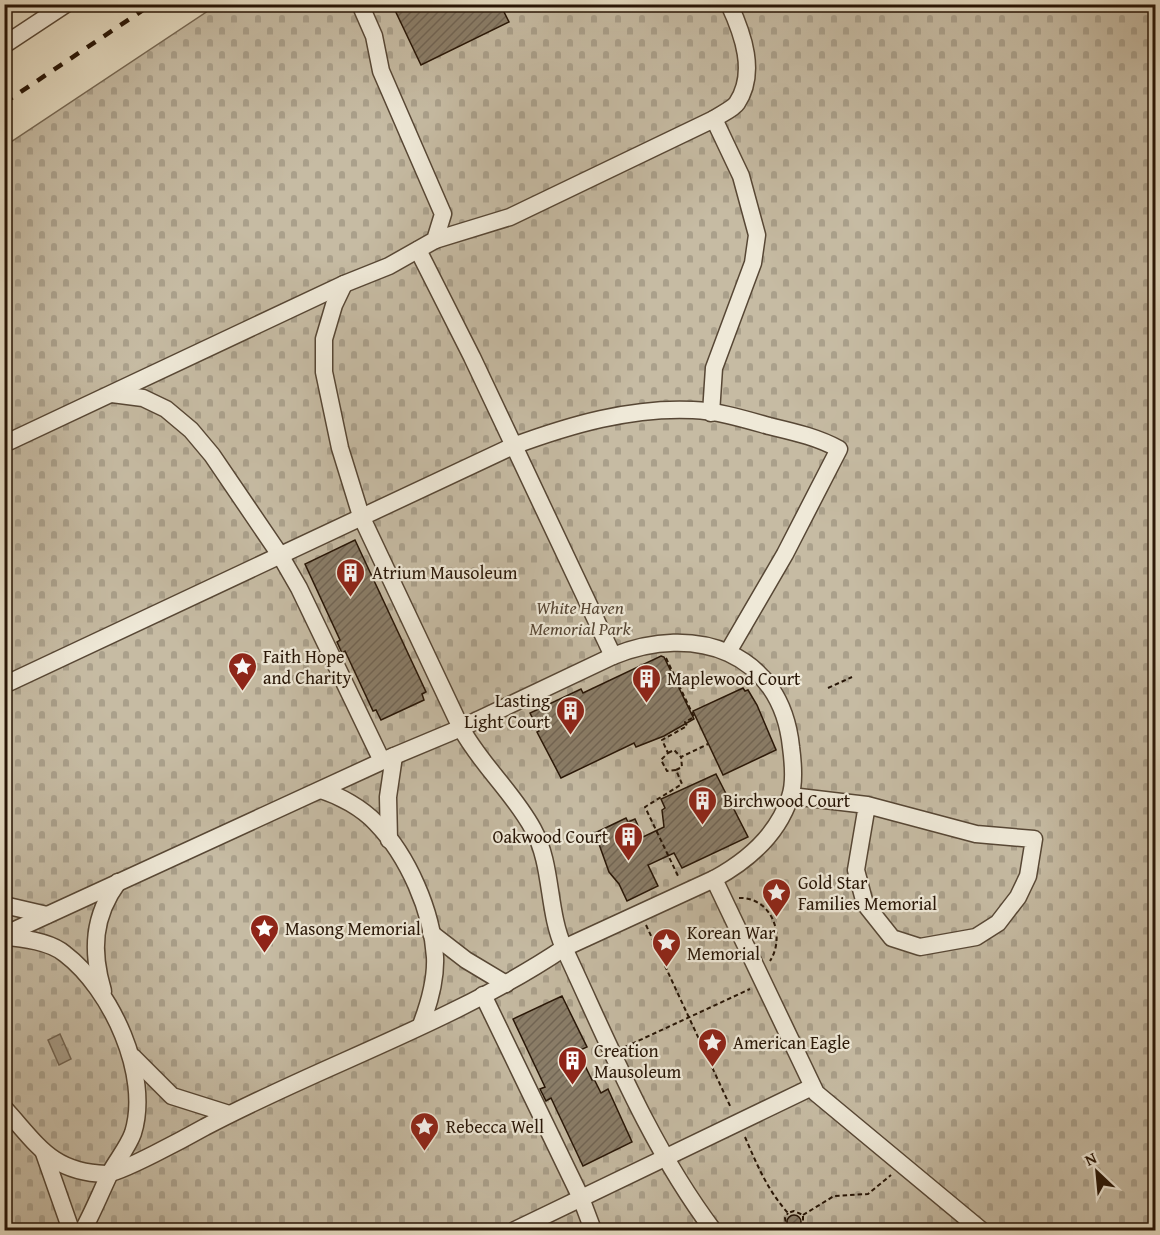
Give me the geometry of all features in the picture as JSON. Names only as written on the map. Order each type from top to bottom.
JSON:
[{"type":"lane","points":[[4,45],[66,4]]},
{"type":"lane","points":[[360,4],[374,36],[381,71],[443,214],[435,240]]},
{"type":"lane","points":[[4,444],[344,284],[389,266],[435,240],[510,217],[714,119],[737,104],[749,74],[739,25],[729,4]]},
{"type":"lane","points":[[711,413],[714,368],[753,263],[757,235],[741,176],[714,119]]},
{"type":"lane","points":[[418,250],[467,347],[613,656]]},
{"type":"lane","points":[[344,284],[334,305],[324,339],[324,372],[333,421],[361,516],[461,728],[473,749],[506,788],[534,831],[548,881],[557,934],[665,1158],[691,1202],[713,1230]]},
{"type":"lane","points":[[112,394],[143,398],[165,409],[191,430],[280,555],[388,758],[389,840]]},
{"type":"lane","points":[[4,685],[513,446],[555,430],[615,415],[692,410],[819,438],[839,449],[785,554],[728,652]]},
{"type":"lane","points":[[4,936],[119,880],[388,758],[461,728],[637,646],[658,642],[691,642],[728,652],[762,678],[782,710],[791,742],[791,796],[778,823],[754,852],[714,879],[564,948],[506,984],[229,1114],[110,1174],[70,1170],[44,1153],[4,1108]]},
{"type":"lane","points":[[321,789],[338,796],[375,822],[389,840],[413,882],[430,920],[435,958],[429,1004],[421,1024]]},
{"type":"lane","points":[[791,796],[867,806],[976,834],[1034,839],[1028,876],[1018,897],[998,923],[976,937],[920,947],[892,938],[865,904],[855,870],[867,806]]},
{"type":"lane","points":[[714,879],[812,1087],[981,1230]]},
{"type":"lane","points":[[83,1230],[133,1133],[136,1101],[135,1069],[105,1000],[95,964],[96,933],[104,901],[119,880]]},
{"type":"lane","points":[[4,905],[47,915]]},
{"type":"lane","points":[[431,933],[466,960],[506,984]]},
{"type":"lane","points":[[4,936],[22,938],[64,952],[83,970],[105,1000]]},
{"type":"lane","points":[[483,995],[581,1198],[593,1230]]},
{"type":"lane","points":[[129,1052],[152,1079],[172,1096],[229,1114]]},
{"type":"lane","points":[[515,1230],[812,1087]]},
{"type":"lane","points":[[44,1153],[71,1230]]},
{"type":"path","points":[[658,642],[694,717],[685,722],[687,726],[662,739],[668,753]]},
{"type":"path","points":[[828,688],[852,677]]},
{"type":"path","points":[[681,757],[708,744]]},
{"type":"path","points":[[674,750],[681,757],[682,766],[676,770],[667,771],[661,760],[674,750]]},
{"type":"path","points":[[676,770],[683,784],[645,807],[685,892]]},
{"type":"path","points":[[614,1053],[760,976],[777,946],[777,927],[774,920],[770,913],[756,901],[742,897],[725,901]]},
{"type":"path","points":[[639,912],[736,1117]]},
{"type":"path","points":[[741,1129],[765,1181],[788,1213]]},
{"type":"path","points":[[803,1215],[834,1196],[868,1194],[889,1175],[911,1170]]},
{"type":"path","points":[[787,1230],[784,1218],[788,1213],[794,1211],[803,1215]]},
{"type":"path","points":[[802,1230],[803,1215]]},
{"type":"green space","name":"White Haven Memorial Park","points":[[217,5],[1155,5],[1155,1230],[5,1230],[5,146]]},
{"type":"water","points":[[60,1034],[71,1059],[59,1065],[48,1040]]},
{"type":"building","points":[[392,4],[500,4],[509,22],[421,65]]},
{"type":"building","name":"Atrium Mausoleum","points":[[355,540],[426,692],[422,694],[424,700],[381,720],[376,710],[373,711],[345,651],[342,653],[337,642],[340,640],[305,564]]},
{"type":"building","points":[[661,656],[664,657],[694,719],[664,736],[636,747],[634,743],[561,778],[537,732],[539,731],[530,713],[581,689],[583,693]]},
{"type":"building","points":[[743,688],[745,691],[748,690],[757,705],[776,750],[723,775],[693,711]]},
{"type":"building","points":[[716,774],[748,837],[682,868],[674,853],[648,865],[658,886],[627,901],[619,884],[609,872],[595,833],[626,818],[628,822],[635,819],[643,837],[664,827],[662,810],[665,808],[661,799]]},
{"type":"building","name":"Creation Mausoleum","points":[[562,996],[587,1047],[578,1051],[601,1093],[608,1089],[632,1142],[583,1166],[551,1098],[546,1101],[540,1089],[545,1087],[513,1019]]},
{"type":"building","points":[[791,1215],[797,1215],[801,1222],[797,1229],[791,1229],[787,1225],[787,1219]]},
{"type":"railway","points":[[4,103],[152,4]]},
{"type":"place","name":"Atrium Mausoleum","points":[[351,598]]},
{"type":"place","name":"Faith Hope and Charity","points":[[242,692]]},
{"type":"place","name":"Maplewood Court","points":[[646,704]]},
{"type":"place","name":"Lasting Light Court","points":[[571,736]]},
{"type":"place","name":"Birchwood Court","points":[[702,826]]},
{"type":"place","name":"Oakwood Court","points":[[629,862]]},
{"type":"place","name":"Gold Star Families Memorial","points":[[777,918]]},
{"type":"place","name":"Masong Memorial","points":[[264,954]]},
{"type":"place","name":"Korean War Memorial","points":[[666,968]]},
{"type":"place","name":"American Eagle","points":[[712,1068]]},
{"type":"place","name":"Creation Mausoleum","points":[[573,1086]]},
{"type":"place","name":"Rebecca Well","points":[[425,1152]]}]
